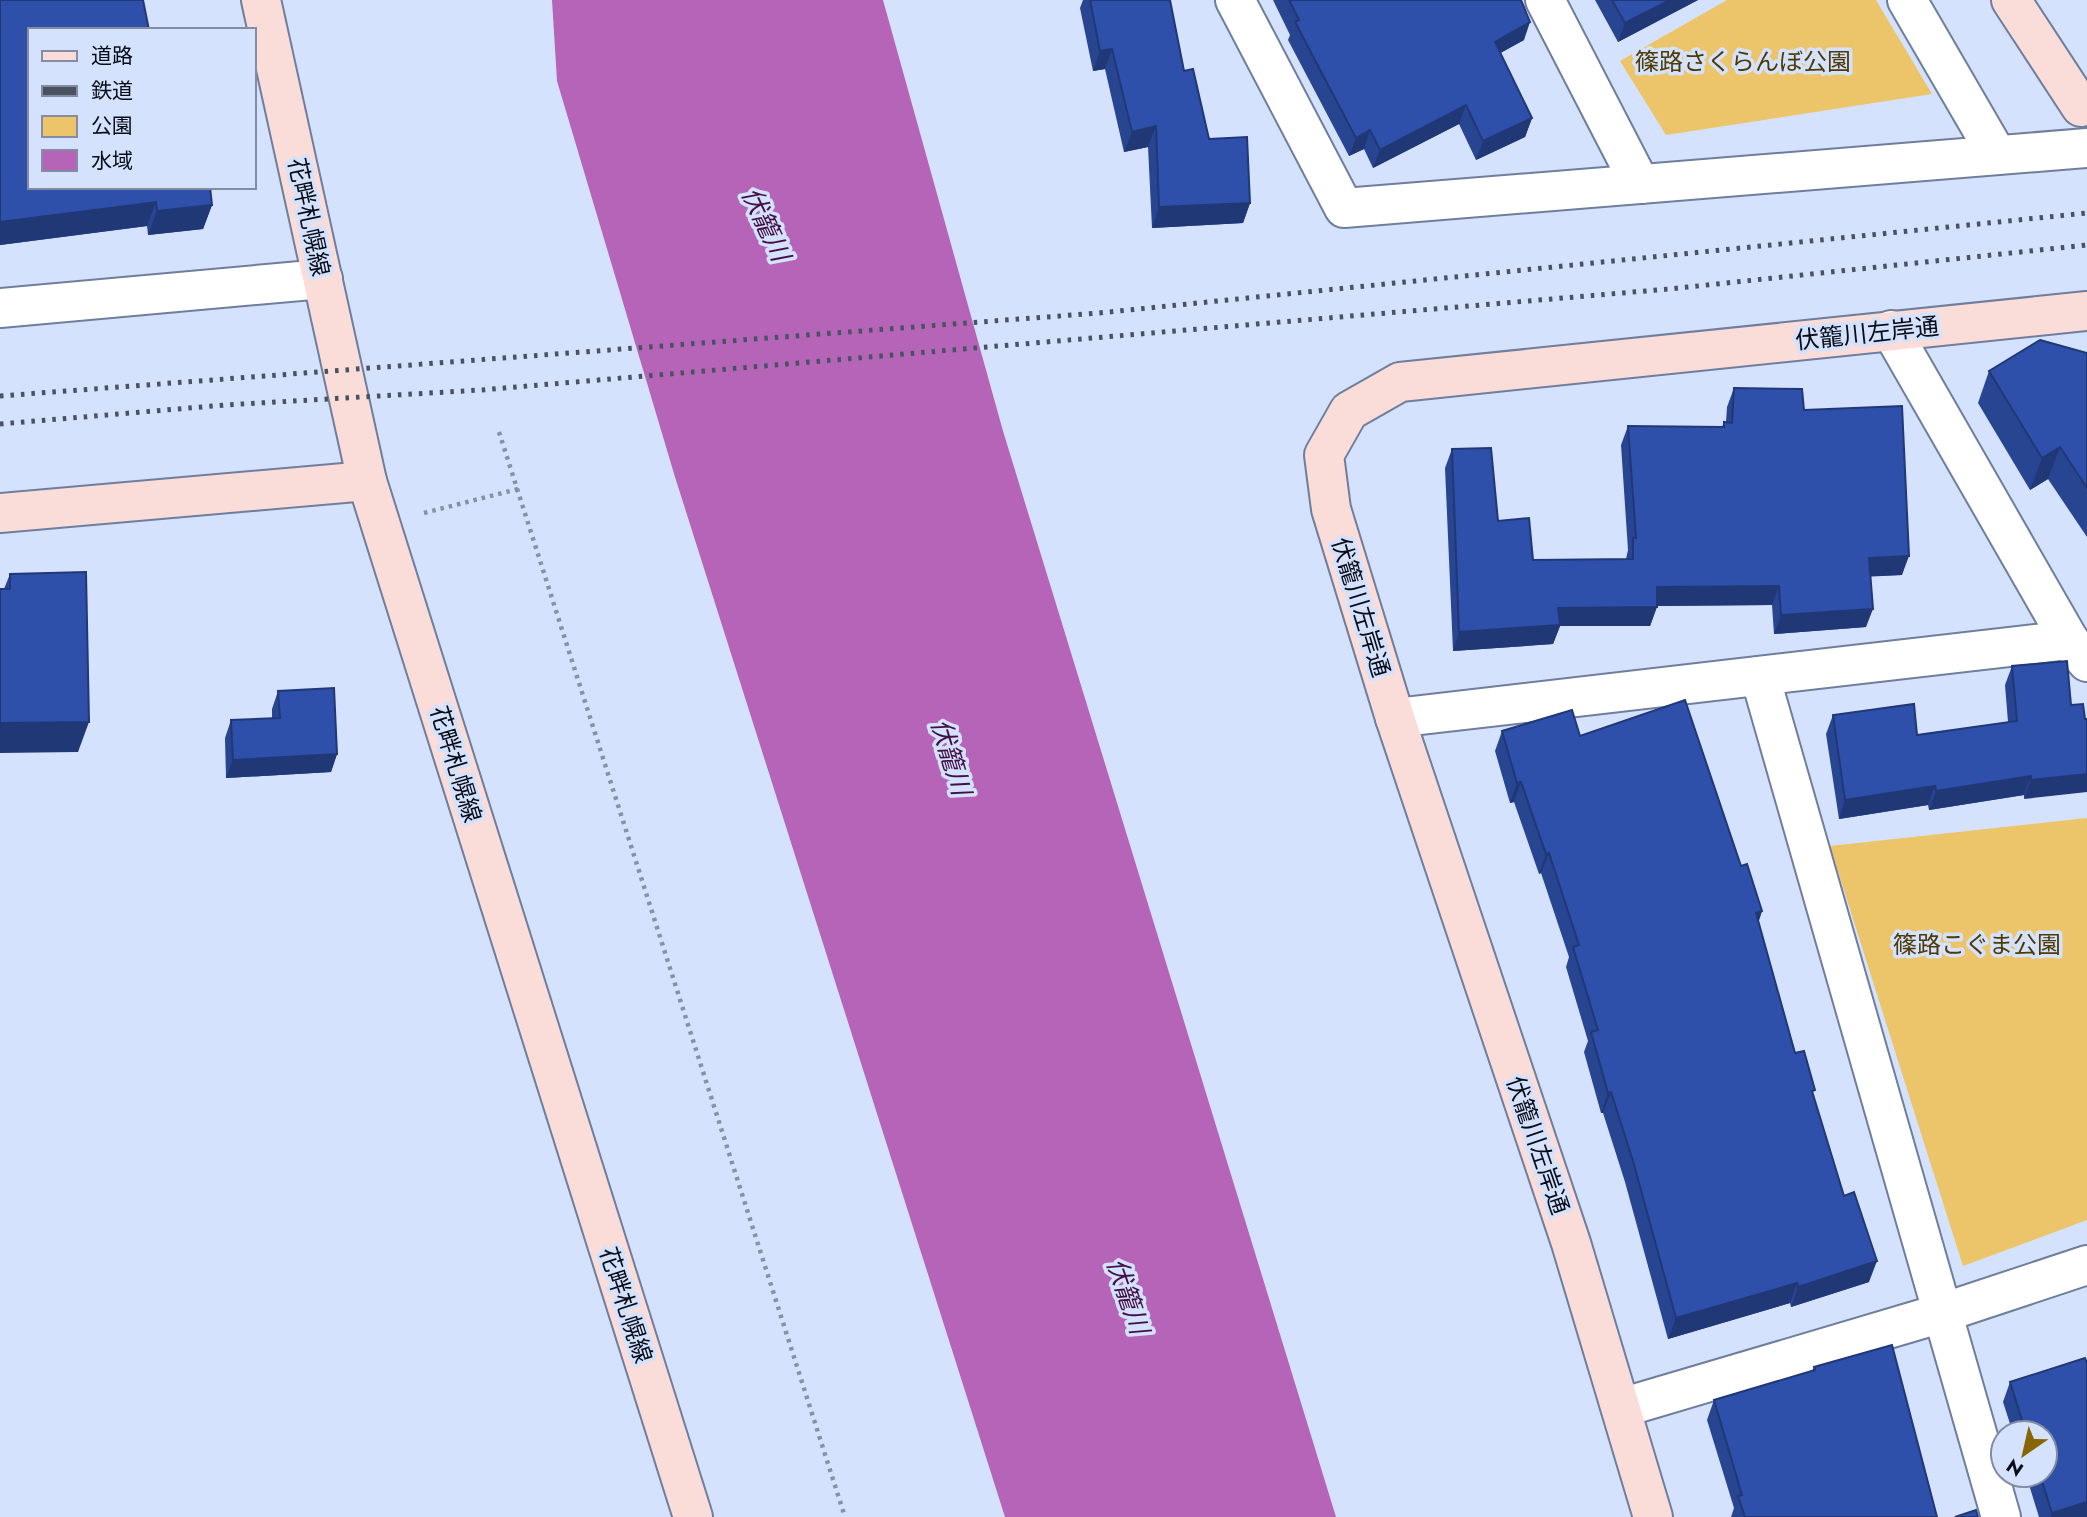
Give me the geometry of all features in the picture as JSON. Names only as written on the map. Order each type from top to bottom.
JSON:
[{"type":"street","name":"花畔札幌線","points":[[261,0],[367,481],[693,1517]]},
{"type":"street","points":[[1235,0],[1345,208],[2087,148]]},
{"type":"street","points":[[1545,0],[1640,184]]},
{"type":"street","points":[[1907,0],[1997,155]]},
{"type":"street","points":[[2011,0],[2081,107]]},
{"type":"street","points":[[0,308],[323,279]]},
{"type":"street","name":"伏籠川左岸通","points":[[1653,1517],[1571,1243],[1395,718],[1331,509],[1324,454],[1349,411],[1400,382],[2087,311]]},
{"type":"street","points":[[1395,718],[1760,676],[2078,651],[1891,330]]},
{"type":"street","points":[[0,513],[367,481]]},
{"type":"street","points":[[1760,676],[2001,1517]]},
{"type":"street","points":[[1621,1408],[1942,1313],[2087,1265]]},
{"type":"path","points":[[499,432],[845,1517]]},
{"type":"path","points":[[381,525],[518,489]]},
{"type":"green space","name":"篠路さくらんぼ公園","points":[[1727,0],[1876,0],[1932,94],[1666,135],[1620,61]]},
{"type":"green space","name":"篠路こぐま公園","points":[[2087,818],[2087,1220],[1963,1266],[1830,846]]},
{"type":"water","name":"伏籠川","points":[[552,0],[883,0],[1003,431],[1336,1517],[1005,1517],[675,477],[557,81]]},
{"type":"building","points":[[0,0],[143,0],[149,28],[28,28],[28,189],[210,189],[212,205],[157,211],[156,202],[0,222]]},
{"type":"building","points":[[1090,0],[1170,0],[1184,71],[1193,69],[1209,139],[1247,137],[1250,203],[1159,207],[1156,126],[1132,132],[1112,49],[1100,51]]},
{"type":"building","points":[[1289,0],[1521,0],[1530,22],[1495,42],[1532,118],[1483,141],[1466,105],[1380,150],[1370,130],[1356,138],[1295,22],[1299,20]]},
{"type":"building","points":[[1612,0],[1670,0],[1625,23]]},
{"type":"building","points":[[2040,340],[2087,353],[2087,488],[2060,447],[2042,458],[1989,371]]},
{"type":"building","points":[[1734,388],[1802,389],[1804,410],[1902,406],[1909,556],[1869,558],[1873,609],[1781,615],[1779,586],[1657,587],[1657,607],[1558,608],[1560,625],[1459,632],[1452,449],[1491,448],[1498,521],[1529,518],[1533,560],[1633,559],[1633,538],[1636,538],[1628,426],[1724,427],[1724,422],[1732,423]]},
{"type":"building","points":[[86,572],[89,722],[0,723],[0,589],[10,589],[10,574]]},
{"type":"building","points":[[2067,661],[2071,705],[2083,704],[2087,719],[2087,774],[2031,780],[2031,776],[1936,791],[1935,786],[1845,800],[1833,715],[1914,704],[1917,735],[2017,721],[2012,666]]},
{"type":"building","points":[[334,688],[337,754],[233,760],[231,720],[280,718],[278,691]]},
{"type":"building","points":[[1685,700],[1741,866],[1747,864],[1762,911],[1756,913],[1795,1053],[1804,1051],[1815,1090],[1812,1091],[1844,1196],[1854,1192],[1877,1261],[1798,1287],[1797,1283],[1676,1318],[1633,1161],[1611,1092],[1608,1093],[1591,1032],[1598,1030],[1573,947],[1579,945],[1549,853],[1546,854],[1521,782],[1517,783],[1502,731],[1572,710],[1580,736]]},
{"type":"building","points":[[1892,1345],[1937,1517],[1745,1517],[1738,1496],[1742,1495],[1714,1400]]},
{"type":"building","points":[[2085,1358],[2087,1502],[2052,1513],[2044,1489],[2059,1489],[2059,1419],[2022,1419],[2010,1382]]},
{"type":"building","points":[[1976,1510],[1978,1517],[1955,1517]]},
{"type":"railway","points":[[0,396],[1099,313],[2087,213]]},
{"type":"railway","points":[[0,424],[225,405],[481,390],[1669,289],[2087,245]]}]
